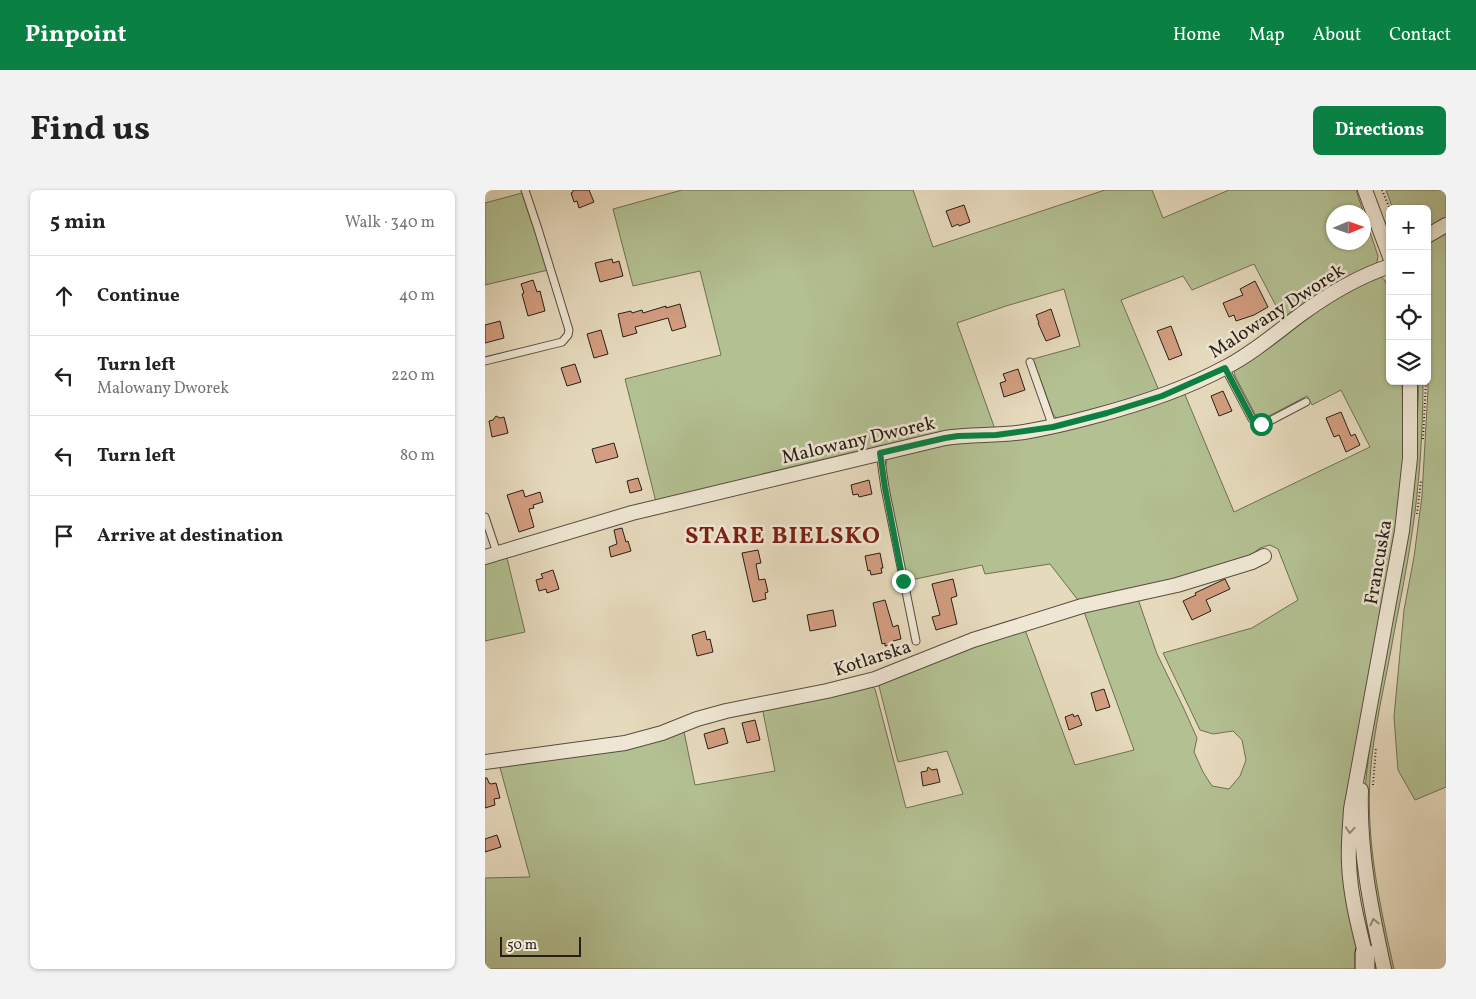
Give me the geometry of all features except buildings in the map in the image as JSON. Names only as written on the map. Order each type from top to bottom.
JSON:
[{"type":"street","points":[[1365,190],[1387,250]]},
{"type":"street","points":[[1431,234],[1446,225]]},
{"type":"street","name":"Malowany Dworek","points":[[491,555],[632,513],[880,453],[958,436],[996,435],[1053,427],[1162,396],[1225,368],[1257,349],[1315,305],[1386,261]]},
{"type":"street","name":"Francuska","points":[[1367,964],[1349,864],[1351,809],[1402,531],[1410,458],[1410,385]]},
{"type":"street","name":"Kotlarska","points":[[485,762],[645,739],[697,719],[716,714],[875,679],[973,640],[1082,606],[1177,585],[1252,562],[1264,556]]},
{"type":"street","name":"Francuska","points":[[1362,747],[1363,858],[1371,910],[1385,969]]},
{"type":"lane","points":[[485,361],[562,342],[568,336],[569,330],[539,229],[525,190]]},
{"type":"lane","points":[[1030,362],[1053,427]]},
{"type":"lane","points":[[1225,368],[1252,419],[1256,422],[1266,423],[1306,402]]},
{"type":"lane","points":[[880,453],[885,488],[916,640]]},
{"type":"lane","points":[[485,517],[491,555]]},
{"type":"path","points":[[1382,190],[1388,205]]},
{"type":"path","points":[[1423,440],[1426,385]]},
{"type":"path","points":[[1417,514],[1421,478]]},
{"type":"path","points":[[1373,785],[1377,739]]},
{"type":"green space","points":[[682,190],[913,190],[933,247],[1105,190],[1152,190],[1163,218],[1229,190],[1356,190],[1361,205],[1326,205],[1326,250],[1371,250],[1371,235],[1378,256],[1374,266],[1285,323],[1254,264],[1192,290],[1183,276],[1121,300],[1160,393],[1061,420],[1053,414],[1033,359],[1080,346],[1064,289],[1006,306],[957,323],[996,432],[656,502],[625,379],[721,355],[700,271],[633,286],[613,209]]},
{"type":"green space","points":[[1386,190],[1446,190],[1446,219],[1431,228],[1431,205],[1392,205]]},
{"type":"green space","points":[[522,193],[548,270],[485,285],[485,203]]},
{"type":"green space","points":[[1446,231],[1446,787],[1415,800],[1398,770],[1394,717],[1404,610],[1414,557],[1422,496],[1428,385],[1431,385],[1431,240]]},
{"type":"green space","points":[[1375,276],[1381,277],[1386,284],[1386,385],[1402,385],[1404,456],[1399,512],[1346,808],[1361,969],[485,969],[485,878],[530,877],[499,764],[683,727],[695,785],[775,771],[762,707],[871,685],[875,689],[906,808],[963,794],[947,751],[898,762],[879,686],[880,683],[1024,627],[1075,765],[1134,750],[1083,609],[1136,599],[1139,602],[1157,654],[1197,738],[1194,752],[1203,772],[1212,786],[1229,789],[1240,776],[1246,760],[1242,740],[1233,731],[1213,734],[1200,730],[1163,653],[1252,628],[1298,600],[1278,549],[1270,545],[1260,548],[1240,563],[1081,604],[1050,564],[985,574],[982,565],[906,581],[885,470],[887,459],[942,442],[994,439],[1183,390],[1234,512],[1370,447],[1341,390],[1312,405],[1307,396],[1263,419],[1258,418],[1255,414],[1235,376],[1234,370],[1316,308]]},
{"type":"green space","points":[[1419,385],[1423,385],[1420,466],[1415,512],[1377,723],[1370,778],[1369,802],[1372,850],[1379,898],[1394,969],[1391,969],[1372,884],[1365,801],[1366,778],[1373,721],[1415,466]]},
{"type":"green space","points":[[506,554],[525,632],[485,641],[485,560]]},
{"type":"district","name":"STARE BIELSKO","points":[[783,535]]},
{"type":"route","points":[[903,581],[880,453],[958,436],[996,435],[1053,427],[1162,396],[1225,368],[1252,419],[1261,424]]}]
